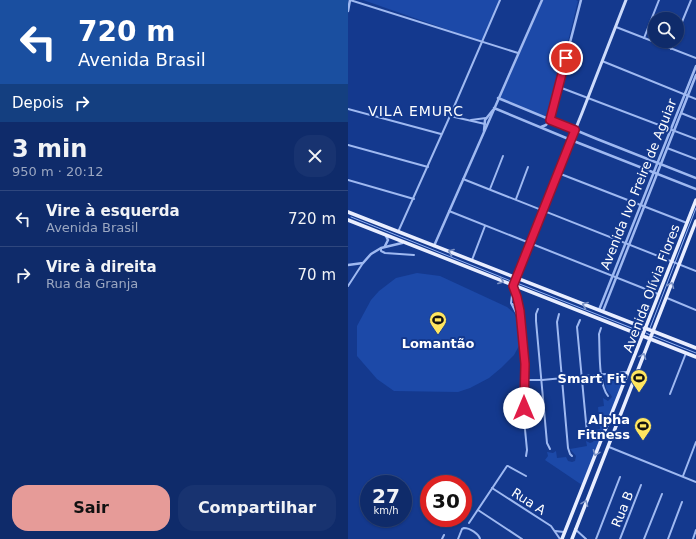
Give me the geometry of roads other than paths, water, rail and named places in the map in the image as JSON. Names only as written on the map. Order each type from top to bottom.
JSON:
[{"type":"main road","points":[[516,277],[626,0]]},
{"type":"main road","name":"Avenida Olívia Flores","points":[[561,539],[646,329],[696,200]]},
{"type":"main road","points":[[696,348],[350,213],[349,221],[696,357]]},
{"type":"main road","name":"Avenida Olívia Flores","points":[[572,539],[607,446],[695,227],[696,221]]},
{"type":"main road","points":[[623,386],[627,389],[631,387]]},
{"type":"main road","points":[[620,394],[625,393],[627,397]]},
{"type":"main road","points":[[569,521],[575,522],[576,527]]},
{"type":"street","points":[[348,11],[350,0],[518,53]]},
{"type":"street","points":[[398,232],[414,199],[500,0]]},
{"type":"street","points":[[484,132],[484,124],[494,109],[542,0]]},
{"type":"street","points":[[541,127],[546,125],[550,120],[581,0]]},
{"type":"street","points":[[644,38],[659,0]]},
{"type":"street","points":[[684,16],[690,0]]},
{"type":"street","points":[[616,27],[696,58]]},
{"type":"street","points":[[602,61],[696,99]]},
{"type":"street","name":"Avenida Ivo Freire de Aguiar","points":[[659,163],[667,148],[681,113],[696,66]]},
{"type":"street","name":"Avenida Ivo Freire de Aguiar","points":[[601,311],[612,276],[642,206],[671,128],[696,76]]},
{"type":"street","points":[[559,87],[671,128],[696,139]]},
{"type":"street","points":[[498,98],[696,178]]},
{"type":"street","points":[[348,109],[442,134]]},
{"type":"street","points":[[494,109],[696,189]]},
{"type":"street","points":[[681,113],[696,119]]},
{"type":"street","points":[[450,116],[488,124]]},
{"type":"street","points":[[469,121],[488,118]]},
{"type":"street","points":[[434,246],[488,124],[488,118]]},
{"type":"street","points":[[348,145],[428,167]]},
{"type":"street","points":[[667,148],[696,159]]},
{"type":"street","points":[[490,189],[503,156]]},
{"type":"street","points":[[516,199],[528,167]]},
{"type":"street","points":[[558,173],[687,223]]},
{"type":"street","points":[[463,179],[626,242],[696,271]]},
{"type":"street","points":[[348,180],[414,199]]},
{"type":"street","name":"Avenida Ivo Freire de Aguiar","points":[[601,311],[629,244],[642,206]]},
{"type":"street","points":[[449,211],[659,294]]},
{"type":"street","points":[[472,260],[485,226]]},
{"type":"street","points":[[385,246],[388,243],[386,236]]},
{"type":"street","points":[[348,286],[363,263],[371,254],[385,246],[402,242]]},
{"type":"street","points":[[381,248],[383,252],[388,254],[414,255]]},
{"type":"street","points":[[348,266],[363,263]]},
{"type":"street","points":[[516,277],[513,286],[511,303],[520,321]]},
{"type":"street","points":[[513,286],[518,300],[525,364],[524,419],[527,450],[526,456]]},
{"type":"street","points":[[666,298],[696,310]]},
{"type":"street","points":[[511,303],[515,305],[518,300]]},
{"type":"street","points":[[538,309],[536,321],[547,443],[550,448]]},
{"type":"street","points":[[559,314],[557,322],[562,378],[569,452],[572,456]]},
{"type":"street","points":[[580,320],[577,327],[587,433],[590,438]]},
{"type":"street","points":[[600,328],[601,374],[604,390],[608,396]]},
{"type":"street","points":[[670,394],[686,353]]},
{"type":"street","points":[[525,380],[542,380],[628,372]]},
{"type":"street","points":[[682,476],[696,442]]},
{"type":"street","points":[[607,446],[696,482]]},
{"type":"street","points":[[472,519],[508,466],[526,476]]},
{"type":"street","points":[[596,539],[620,477]]},
{"type":"street","name":"Rua B","points":[[620,539],[641,486]]},
{"type":"street","name":"Rua A","points":[[492,488],[551,526],[561,539]]},
{"type":"street","points":[[644,539],[662,494]]},
{"type":"street","points":[[668,539],[682,502]]},
{"type":"street","points":[[478,510],[522,539]]},
{"type":"street","points":[[576,527],[586,539]]},
{"type":"street","points":[[458,539],[462,529],[464,528],[478,535],[480,539]]},
{"type":"street","points":[[693,539],[696,530]]},
{"type":"street","points":[[555,531],[564,532]]},
{"type":"street","points":[[442,539],[444,535]]},
{"type":"waterway","points":[[650,328],[696,208]]},
{"type":"waterway","points":[[351,217],[511,281]]},
{"type":"waterway","points":[[517,283],[642,332]]},
{"type":"waterway","points":[[646,333],[650,335]]},
{"type":"waterway","points":[[653,336],[696,353]]},
{"type":"place","name":"Lomantão","points":[[438,335]]},
{"type":"place","name":"Smart Fit","points":[[639,393]]},
{"type":"place","name":"Alpha Fitness","points":[[643,441]]},
{"type":"district","name":"VILA EMURC","points":[[416,111]]}]
